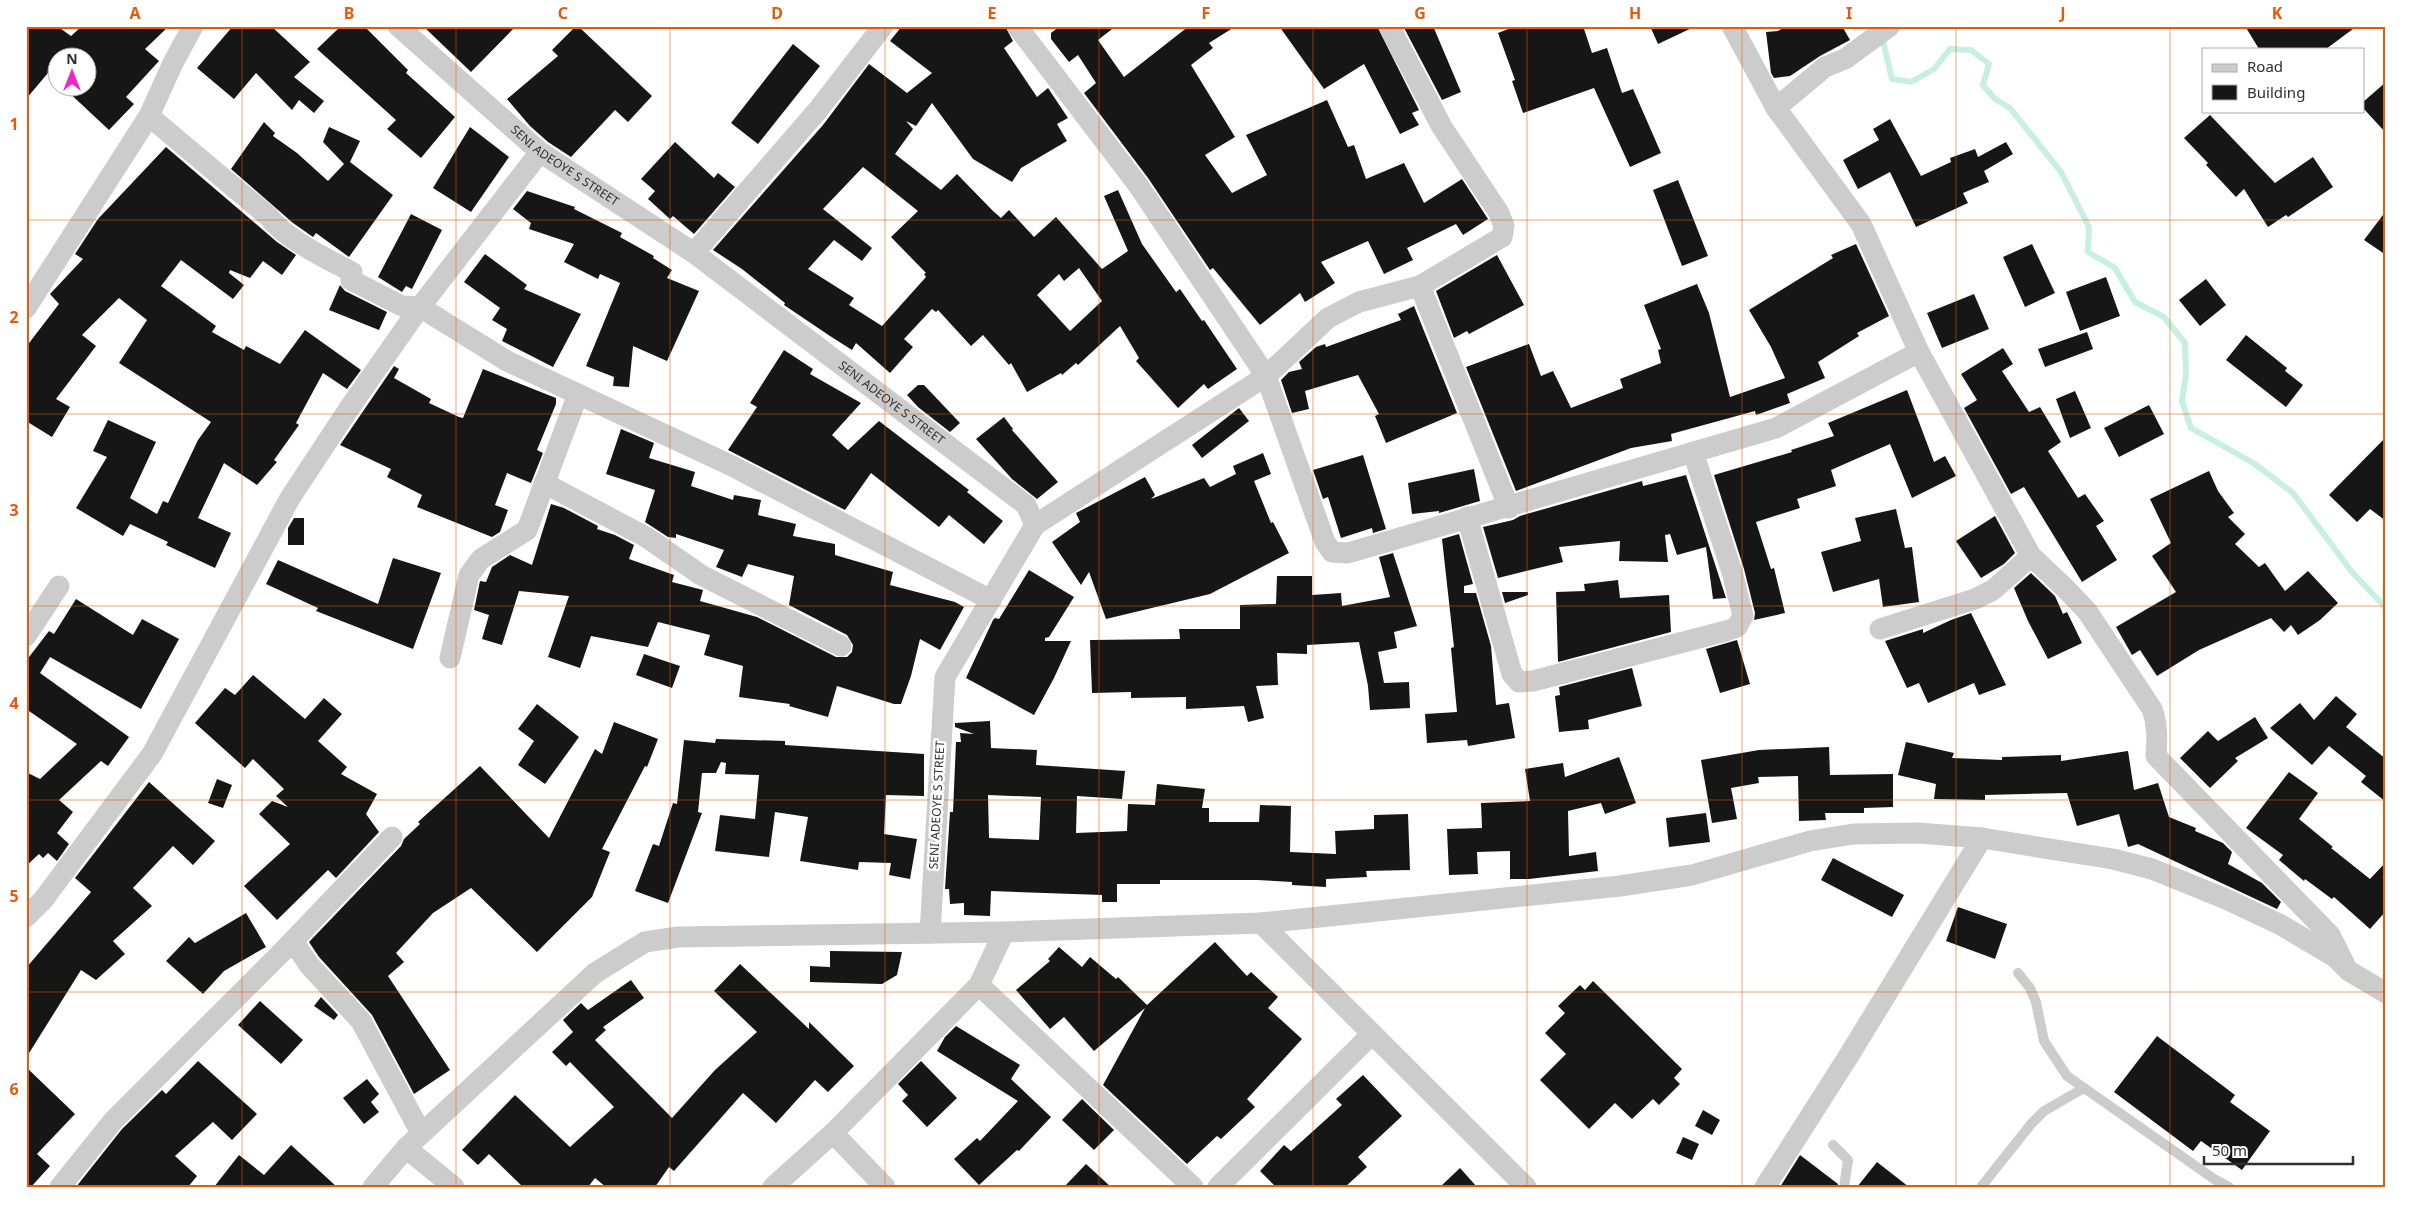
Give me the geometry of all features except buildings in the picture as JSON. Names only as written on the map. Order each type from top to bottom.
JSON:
[{"type":"street","points":[[26,308],[149,116],[173,62],[193,26]]},
{"type":"street","name":"SENI ADEOYE S STREET","points":[[398,26],[540,152],[694,253],[1026,505],[1035,525],[945,677],[930,933]]},
{"type":"street","points":[[694,253],[818,110],[883,26]]},
{"type":"street","points":[[1017,26],[1138,185],[1266,376],[1325,542],[1332,552],[1348,553],[1467,516],[1509,508],[1776,428],[1920,352]]},
{"type":"street","points":[[1035,525],[1266,376],[1328,318],[1359,302],[1420,286],[1502,238],[1504,226],[1499,213],[1442,128],[1389,26]]},
{"type":"street","points":[[1732,26],[1776,108],[1861,224],[1920,352],[2031,556],[2086,611],[2152,709],[2158,734],[2156,756],[2330,935],[2349,972]]},
{"type":"street","points":[[1776,108],[1825,68],[1845,59],[1890,26]]},
{"type":"street","points":[[149,116],[268,216],[275,225],[352,272],[351,280],[402,306],[420,307],[508,361],[730,465],[991,600]]},
{"type":"street","points":[[26,917],[43,900],[152,754],[290,498],[350,408],[420,307],[540,152]]},
{"type":"street","points":[[1420,286],[1509,508]]},
{"type":"street","points":[[450,658],[469,575],[481,559],[526,530],[578,394]]},
{"type":"street","points":[[1467,516],[1512,674],[1519,682],[1533,681],[1726,632],[1737,627],[1743,616],[1732,572],[1693,452]]},
{"type":"street","points":[[544,483],[646,537],[674,559],[701,575],[841,646]]},
{"type":"street","points":[[1880,629],[1975,599],[1993,590],[2031,556]]},
{"type":"street","points":[[26,636],[59,586]]},
{"type":"street","points":[[373,1187],[406,1148],[595,973],[645,942],[678,936],[1004,932],[1260,923],[1620,886],[1692,875],[1810,841],[1853,834],[1918,833],[1982,838],[2114,860],[2152,869],[2226,899],[2281,925],[2335,957],[2349,972],[2386,993]]},
{"type":"street","points":[[60,1187],[113,1121],[286,948],[392,837]]},
{"type":"street","points":[[1765,1187],[1848,1057],[1982,838]]},
{"type":"street","points":[[1260,923],[1526,1187]]},
{"type":"street","points":[[773,1187],[833,1133],[979,985],[1004,932]]},
{"type":"street","points":[[286,948],[297,947],[308,965],[361,1021],[422,1133]]},
{"type":"street","points":[[979,985],[1193,1187]]},
{"type":"street","points":[[1218,1187],[1372,1034]]},
{"type":"street","points":[[833,1133],[885,1187]]},
{"type":"street","points":[[406,1148],[454,1187]]},
{"type":"lane","points":[[2018,973],[2030,988],[2036,1002],[2044,1041],[2067,1076],[2214,1179],[2229,1187]]},
{"type":"lane","points":[[1981,1187],[2031,1124],[2044,1111],[2084,1088]]},
{"type":"lane","points":[[1833,1145],[1848,1160],[1844,1187]]},
{"type":"waterway","points":[[1882,37],[1892,79],[1911,82],[1934,69],[1950,49],[1971,50],[1989,64],[1983,85],[1995,99],[2010,108],[2061,172],[2089,227],[2088,252],[2115,268],[2135,302],[2164,317],[2185,343],[2186,375],[2182,401],[2191,428],[2255,464],[2293,493],[2352,572],[2386,608]]}]
